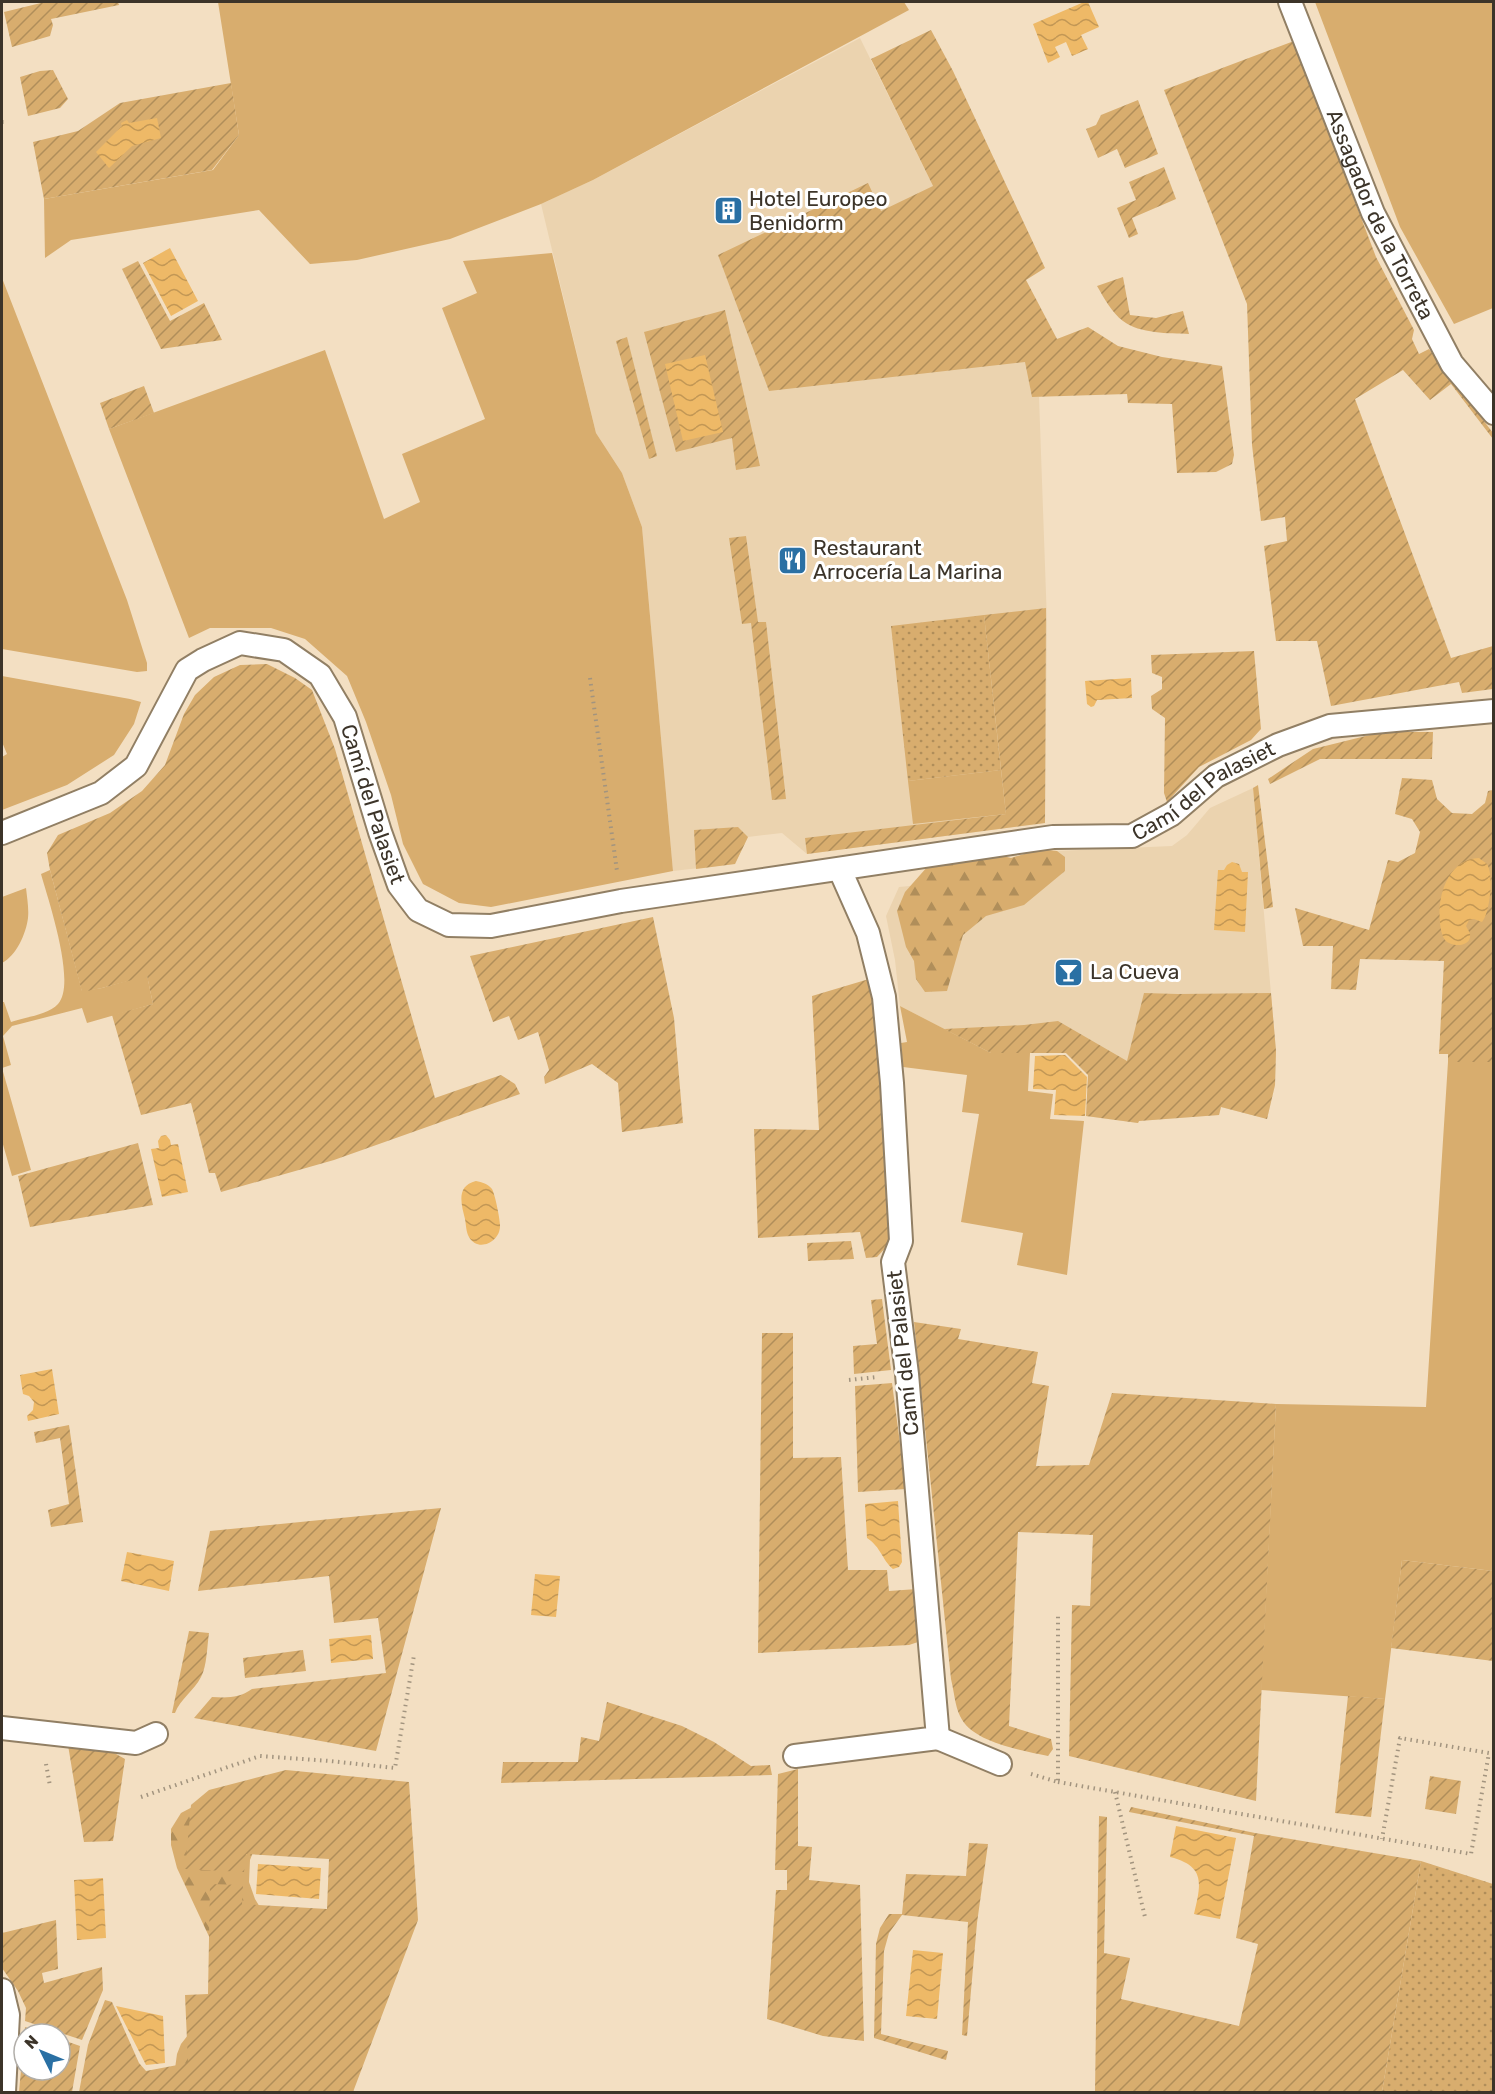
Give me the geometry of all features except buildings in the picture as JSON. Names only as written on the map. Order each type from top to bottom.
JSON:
[{"type":"lane","name":"Assagador de la Torreta","points":[[1290,2],[1372,213],[1452,364],[1494,413]]},
{"type":"lane","name":"Camí del Palasiet","points":[[2,833],[101,794],[136,766],[187,670],[240,643],[284,650],[320,675],[345,717],[399,885],[418,910],[449,925],[491,926],[621,901],[1053,837],[1132,836],[1172,814],[1216,776],[1278,745],[1329,726],[1494,711]]},
{"type":"lane","name":"Camí del Palasiet","points":[[840,870],[868,933],[885,997],[901,1241],[893,1262],[907,1374],[938,1738]]},
{"type":"lane","points":[[2,1728],[136,1743],[156,1734]]},
{"type":"lane","points":[[795,1756],[938,1738],[1000,1764]]},
{"type":"lane","points":[[2,1990],[8,2015],[4,2092]]},
{"type":"path","points":[[590,678],[621,901]]},
{"type":"path","points":[[1058,1617],[1058,1782]]},
{"type":"path","points":[[141,1797],[260,1756],[395,1768],[414,1654]]},
{"type":"path","points":[[1000,1764],[1058,1782],[1382,1839],[1471,1854],[1489,1753],[1400,1738],[1382,1839]]},
{"type":"path","points":[[1115,1792],[1145,1917]]},
{"type":"shaded area","points":[[860,38],[933,186],[1026,362],[1032,396],[1039,397],[1047,622],[1045,823],[807,854],[782,833],[748,837],[735,864],[673,871],[642,527],[622,473],[596,433],[541,204],[593,180]]},
{"type":"shaded area","points":[[1253,788],[1276,1051],[1275,1085],[1267,1119],[1221,1107],[1219,1115],[1139,1121],[1138,1123],[1086,1116],[1088,1075],[1066,1053],[991,1053],[900,1006],[895,960],[886,916],[899,887],[944,883],[1057,851],[1172,846],[1187,835],[1210,808]]},
{"type":"green space","points":[[45,2],[118,2],[119,5],[51,19],[53,25],[50,36],[12,47],[4,12]]},
{"type":"green space","points":[[218,2],[904,2],[909,10],[593,180],[541,204],[450,239],[357,260],[310,264],[259,210],[71,240],[45,258],[44,199],[213,170],[239,135]]},
{"type":"green space","points":[[1315,2],[1493,2],[1493,308],[1454,324],[1400,227]]},
{"type":"green space","points":[[931,30],[953,71],[1045,268],[1026,280],[1057,339],[1088,327],[1118,346],[1162,357],[1222,366],[1234,455],[1232,464],[1216,472],[1177,473],[1172,404],[1128,403],[1127,394],[1032,397],[1025,362],[769,391],[718,255],[868,183],[881,211],[933,186],[871,59]]},
{"type":"green space","points":[[1294,41],[1376,257],[1414,330],[1412,339],[1419,354],[1429,349],[1493,433],[1493,439],[1451,384],[1430,400],[1403,370],[1355,399],[1451,658],[1493,646],[1493,689],[1462,693],[1459,682],[1331,706],[1317,641],[1276,641],[1264,546],[1287,541],[1285,517],[1261,521],[1252,445],[1247,304],[1164,90]]},
{"type":"green space","points":[[53,70],[68,99],[60,108],[28,116],[20,77]]},
{"type":"green space","points":[[231,83],[239,135],[212,170],[44,199],[33,142],[78,131],[120,103]]},
{"type":"green space","points":[[1138,100],[1158,154],[1125,168],[1117,149],[1098,158],[1086,129],[1096,125],[1101,115]]},
{"type":"green space","points":[[1164,167],[1176,199],[1132,218],[1138,234],[1129,238],[1117,208],[1136,200],[1129,182]]},
{"type":"green space","points":[[552,253],[596,433],[622,473],[642,527],[673,871],[491,907],[459,903],[423,884],[403,844],[391,795],[366,722],[347,676],[305,639],[271,628],[210,628],[189,638],[109,429],[325,350],[384,519],[420,502],[402,454],[485,419],[442,308],[477,293],[463,261]]},
{"type":"green space","points":[[138,261],[170,321],[204,303],[222,340],[161,349],[122,269]]},
{"type":"green space","points":[[1123,277],[1130,315],[1156,318],[1183,311],[1189,334],[1146,331],[1119,318],[1097,286]]},
{"type":"green space","points":[[2,278],[127,600],[147,663],[147,671],[137,672],[2,649]]},
{"type":"green space","points":[[725,310],[760,466],[736,470],[732,438],[676,452],[644,332]]},
{"type":"green space","points":[[627,337],[657,456],[649,459],[616,341]]},
{"type":"green space","points":[[144,386],[154,413],[109,429],[100,403]]},
{"type":"green space","points":[[746,536],[758,622],[766,622],[786,799],[772,800],[751,623],[742,624],[729,538]]},
{"type":"green space","points":[[1046,608],[1045,823],[807,854],[805,838],[1006,814],[984,615]]},
{"type":"green space","points":[[984,615],[1001,770],[908,781],[891,626]]},
{"type":"green space","points":[[1254,651],[1261,729],[1251,740],[1199,767],[1167,802],[1164,793],[1165,718],[1152,709],[1151,696],[1162,689],[1162,677],[1152,673],[1151,655]]},
{"type":"green space","points":[[267,664],[295,678],[312,690],[335,749],[435,1098],[501,1075],[515,1084],[520,1094],[334,1160],[221,1192],[215,1173],[209,1173],[191,1103],[141,1115],[112,1015],[153,1004],[147,976],[82,992],[47,853],[58,835],[110,813],[142,791],[165,765],[184,714],[195,695],[214,677],[240,665]]},
{"type":"green space","points":[[2,676],[141,702],[134,724],[114,755],[67,785],[2,810],[2,757],[7,754],[2,742]]},
{"type":"green space","points":[[1382,732],[1433,732],[1432,759],[1320,759],[1270,784],[1268,779],[1313,749]]},
{"type":"green space","points":[[1001,770],[1006,814],[913,824],[908,781]]},
{"type":"green space","points":[[1402,778],[1432,780],[1437,799],[1452,813],[1472,814],[1485,803],[1488,791],[1493,790],[1493,1062],[1448,1062],[1448,1054],[1439,1054],[1444,961],[1360,959],[1356,990],[1331,989],[1333,946],[1303,946],[1295,908],[1369,930],[1388,860],[1398,862],[1415,853],[1420,832],[1412,819],[1395,814]]},
{"type":"green space","points":[[1258,785],[1273,907],[1264,909],[1253,788]]},
{"type":"green space","points":[[738,827],[748,837],[735,864],[696,869],[694,830]]},
{"type":"green space","points":[[1040,849],[1057,851],[1065,857],[1065,871],[1024,905],[986,916],[963,935],[947,991],[925,992],[916,979],[914,961],[906,947],[897,911],[905,892],[928,866],[991,853],[1011,858]]},
{"type":"green space","points":[[50,870],[82,991],[102,988],[147,975],[153,1004],[87,1023],[82,1008],[12,1026],[3,1036],[11,1065],[2,1068],[2,1002],[4,1002],[11,1022],[54,1008],[63,994],[63,961],[41,874]]},
{"type":"green space","points":[[26,888],[28,914],[25,931],[16,950],[2,963],[2,897]]},
{"type":"green space","points":[[653,917],[674,1018],[683,1123],[622,1132],[618,1083],[592,1064],[545,1084],[544,1077],[549,1070],[538,1032],[518,1040],[509,1016],[493,1022],[470,956]]},
{"type":"green space","points":[[869,979],[882,1077],[892,1241],[877,1257],[866,1258],[860,1232],[758,1238],[754,1129],[819,1130],[812,996]]},
{"type":"green space","points":[[1144,993],[1271,993],[1276,1051],[1275,1085],[1267,1119],[1221,1107],[1219,1115],[1139,1121],[1138,1123],[1086,1116],[1088,1075],[1066,1053],[991,1053],[944,1029],[1058,1021],[1127,1061]]},
{"type":"green space","points":[[900,1006],[991,1053],[1030,1053],[1028,1091],[1053,1094],[1050,1119],[1084,1121],[1067,1275],[1017,1265],[1023,1233],[961,1222],[979,1114],[962,1112],[967,1075],[903,1067],[901,1043],[907,1042]]},
{"type":"green space","points":[[1448,1062],[1493,1062],[1493,1571],[1402,1560],[1385,1699],[1261,1690],[1276,1404],[1426,1407]]},
{"type":"green space","points":[[2,1068],[31,1170],[12,1176],[2,1141]]},
{"type":"green space","points":[[138,1143],[153,1205],[30,1227],[18,1176]]},
{"type":"green space","points":[[851,1241],[854,1259],[808,1261],[807,1243]]},
{"type":"green space","points":[[882,1299],[891,1370],[854,1374],[853,1346],[877,1344],[871,1300]]},
{"type":"green space","points":[[914,1322],[961,1329],[958,1339],[1038,1352],[1032,1383],[1049,1386],[1036,1466],[1089,1465],[1112,1393],[1276,1404],[1256,1801],[1069,1756],[1072,1605],[1090,1606],[1093,1535],[1018,1532],[1009,1726],[1051,1739],[1053,1749],[1048,1756],[1012,1748],[986,1739],[966,1725],[958,1712],[951,1679]]},
{"type":"green space","points":[[762,1333],[793,1333],[793,1458],[841,1457],[848,1570],[887,1570],[889,1591],[917,1589],[921,1641],[909,1645],[758,1653]]},
{"type":"green space","points":[[892,1383],[906,1489],[858,1492],[855,1386]]},
{"type":"green space","points":[[69,1425],[83,1522],[51,1527],[48,1510],[69,1504],[60,1438],[36,1443],[34,1432]]},
{"type":"green space","points":[[441,1508],[376,1751],[194,1718],[212,1697],[233,1697],[252,1689],[386,1673],[378,1618],[334,1623],[329,1576],[198,1591],[210,1531]]},
{"type":"green space","points":[[1402,1560],[1493,1571],[1493,1661],[1391,1648]]},
{"type":"green space","points":[[189,1631],[209,1633],[207,1656],[198,1682],[180,1703],[175,1713],[172,1713]]},
{"type":"green space","points":[[303,1650],[306,1671],[245,1678],[243,1658]]},
{"type":"green space","points":[[1348,1696],[1385,1699],[1371,1817],[1335,1813]]},
{"type":"green space","points":[[607,1702],[682,1726],[714,1742],[751,1766],[770,1765],[772,1775],[501,1783],[503,1762],[578,1762],[581,1737],[599,1741]]},
{"type":"green space","points":[[68,1745],[109,1750],[125,1759],[113,1841],[84,1842]]},
{"type":"green space","points":[[798,1769],[798,1846],[812,1847],[809,1880],[860,1885],[864,2041],[823,2036],[767,2019],[776,1890],[787,1890],[787,1870],[775,1870],[778,1774]]},
{"type":"green space","points":[[286,1770],[409,1782],[418,1920],[353,2092],[79,2092],[88,2045],[105,2000],[112,2002],[139,2063],[146,2071],[188,2063],[185,1995],[208,1994],[210,1884],[243,1885],[242,1904],[327,1909],[329,1859],[246,1854],[244,1872],[185,1869],[191,1805],[209,1790]]},
{"type":"green space","points":[[1430,1776],[1461,1781],[1456,1814],[1425,1809]]},
{"type":"green space","points":[[219,1793],[260,1834],[250,1860],[249,1882],[255,1899],[275,1932],[282,1985],[174,2076],[181,2044],[214,2002],[213,1945],[177,1868],[171,1845],[171,1829],[181,1813]]},
{"type":"green space","points":[[1131,1807],[1255,1833],[1421,1861],[1382,2092],[1095,2092],[1099,1816],[1107,1817],[1104,1953],[1130,1958],[1121,1999],[1239,2026],[1258,1944],[1236,1938],[1254,1836],[1129,1812]]},
{"type":"green space","points":[[969,1843],[988,1844],[977,1923],[967,2036],[962,2035],[968,1922],[902,1915],[889,1933],[884,1951],[881,2034],[948,2051],[946,2060],[874,2038],[876,1944],[880,1928],[889,1914],[902,1914],[906,1874],[966,1876]]},
{"type":"green space","points":[[1421,1861],[1493,1884],[1493,2092],[1382,2092]]},
{"type":"green space","points":[[56,1920],[58,1969],[42,1973],[44,1983],[102,1967],[103,1990],[82,2040],[72,2037],[72,2022],[25,2021],[26,2008],[18,1991],[2,1968],[2,1933]]},
{"type":"green space","points":[[72,2043],[80,2046],[72,2092],[19,2092],[20,2082],[72,2082]]},
{"type":"water","points":[[1088,2],[1099,27],[1081,35],[1088,49],[1072,56],[1066,42],[1055,47],[1060,57],[1048,63],[1033,24]]},
{"type":"water","points":[[157,118],[161,138],[132,146],[109,168],[96,152],[122,126],[121,123],[127,120],[129,123]]},
{"type":"water","points":[[170,248],[198,301],[171,316],[143,263]]},
{"type":"water","points":[[705,355],[723,432],[683,441],[665,364]]},
{"type":"water","points":[[1131,678],[1132,698],[1097,700],[1091,707],[1087,704],[1085,681]]},
{"type":"water","points":[[1479,858],[1487,864],[1490,876],[1490,894],[1485,917],[1482,922],[1469,920],[1466,926],[1470,934],[1468,942],[1461,945],[1448,943],[1440,926],[1440,901],[1443,891],[1452,872],[1459,865]]},
{"type":"water","points":[[1232,862],[1239,864],[1242,872],[1248,872],[1245,932],[1214,930],[1218,870],[1224,870]]},
{"type":"water","points":[[1065,1055],[1087,1077],[1085,1116],[1054,1115],[1056,1090],[1033,1089],[1035,1056]]},
{"type":"water","points":[[166,1135],[171,1145],[178,1144],[188,1192],[162,1197],[151,1149],[159,1148],[158,1141],[161,1136]]},
{"type":"water","points":[[476,1181],[492,1189],[500,1222],[497,1236],[483,1245],[473,1242],[469,1237],[461,1201],[465,1187]]},
{"type":"water","points":[[52,1369],[59,1414],[28,1421],[27,1416],[33,1410],[34,1402],[29,1396],[23,1394],[20,1375]]},
{"type":"water","points":[[898,1501],[902,1562],[899,1567],[893,1569],[867,1538],[865,1504]]},
{"type":"water","points":[[127,1552],[174,1561],[169,1591],[121,1581]]},
{"type":"water","points":[[535,1574],[560,1576],[556,1617],[531,1615]]},
{"type":"water","points":[[371,1635],[373,1659],[331,1663],[329,1639]]},
{"type":"water","points":[[1176,1826],[1236,1838],[1220,1919],[1194,1914],[1198,1878],[1190,1865],[1170,1857]]},
{"type":"water","points":[[258,1864],[321,1868],[319,1899],[256,1894]]},
{"type":"water","points":[[103,1878],[106,1938],[77,1940],[74,1880]]},
{"type":"water","points":[[913,1950],[943,1953],[937,2019],[906,2016]]},
{"type":"water","points":[[116,2006],[163,2016],[165,2063],[146,2065]]},
{"type":"place","name":"Hotel Europeo Benidorm","points":[[728,211]]},
{"type":"place","name":"Restaurant Arrocería La Marina","points":[[792,560]]},
{"type":"place","name":"La Cueva","points":[[1069,972]]}]
